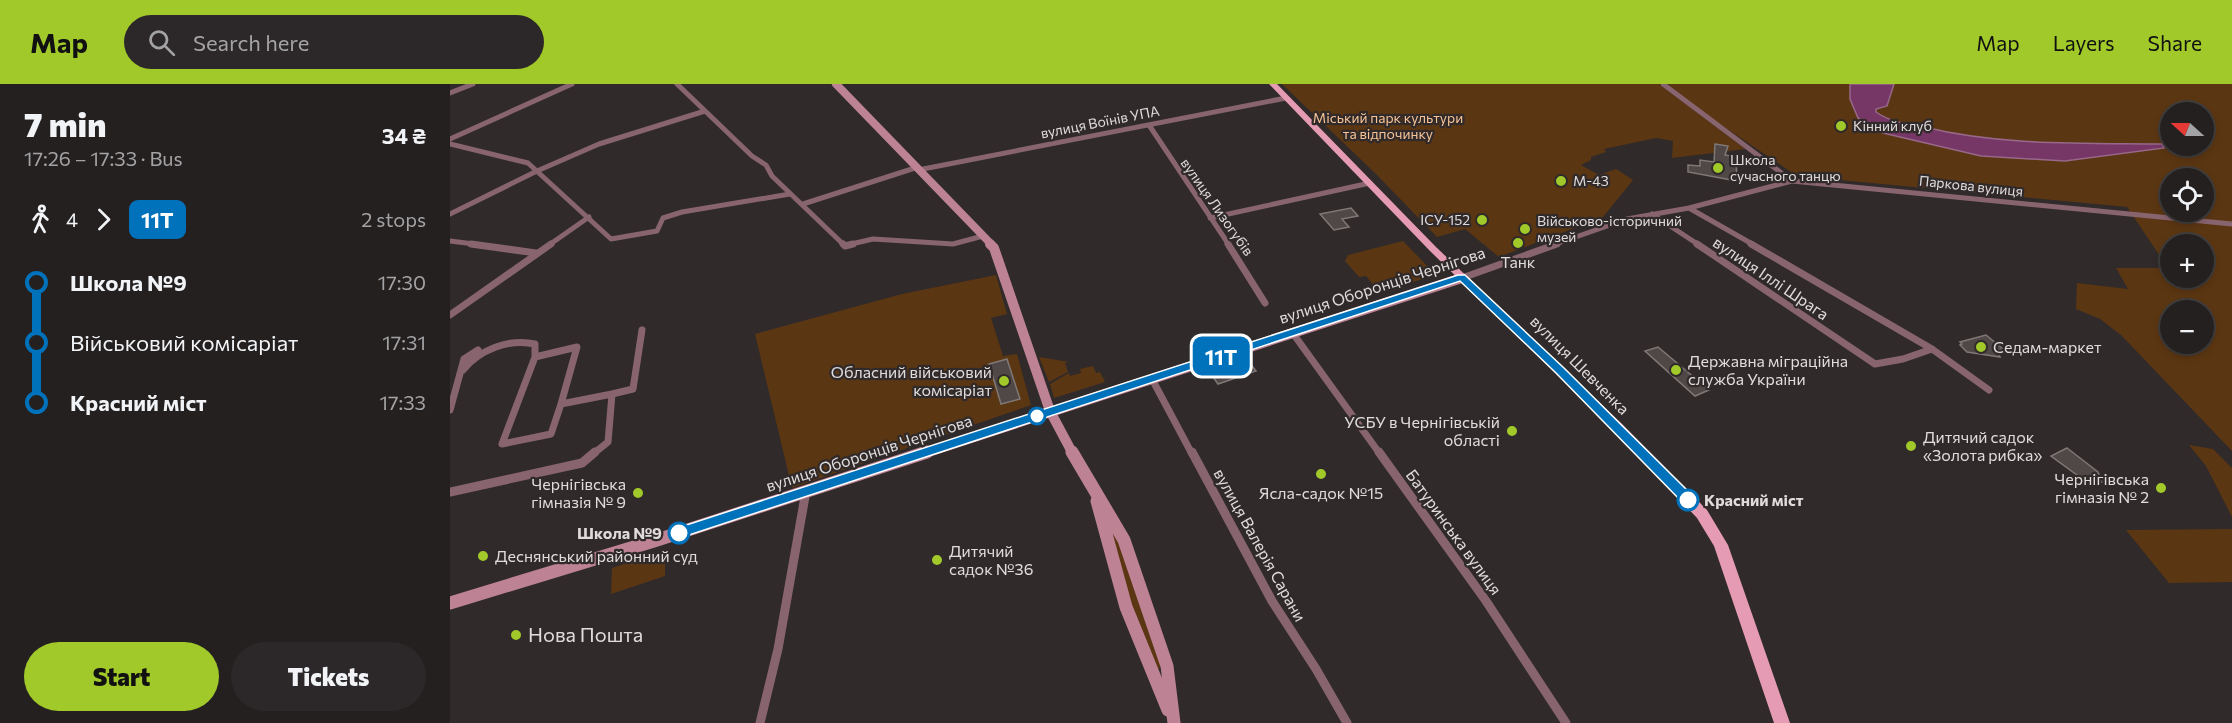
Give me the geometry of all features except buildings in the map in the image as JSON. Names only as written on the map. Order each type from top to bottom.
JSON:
[{"type":"main road","name":"вулиця Шевченка","points":[[1273,84],[1462,278],[1669,479],[1711,526],[1721,544],[1736,584],[1782,723]]},
{"type":"street","points":[[450,93],[473,84]]},
{"type":"street","points":[[450,141],[572,84]]},
{"type":"street","points":[[677,84],[752,156],[766,165],[772,176],[845,246],[873,239],[953,244],[983,236]]},
{"type":"street","points":[[836,84],[994,248],[1050,411],[1095,494],[1124,540],[1167,666],[1173,721]]},
{"type":"street","points":[[1663,84],[1694,110],[1792,181]]},
{"type":"street","name":"вулиця Воїнів УПА","points":[[803,204],[916,169],[1286,98]]},
{"type":"street","points":[[450,214],[537,171],[599,144],[705,111]]},
{"type":"street","name":"вулиця Лизогубів","points":[[1149,125],[1210,218],[1241,260],[1265,303]]},
{"type":"street","points":[[450,141],[528,163],[611,239],[657,231],[663,218],[682,212],[790,194]]},
{"type":"street","name":"вулиця Оборонців Чернігова","points":[[453,602],[644,544],[1462,278],[1627,219],[1689,208],[1792,181]]},
{"type":"street","name":"Паркова вулиця","points":[[1792,181],[2232,224]]},
{"type":"street","points":[[1210,218],[1370,183]]},
{"type":"street","points":[[1689,208],[1932,349],[1989,390]]},
{"type":"street","name":"вулиця Іллі Шрага","points":[[1652,214],[1875,363],[1903,359],[1932,349]]},
{"type":"street","points":[[450,315],[589,217]]},
{"type":"street","points":[[450,241],[536,253]]},
{"type":"street","points":[[561,404],[633,389],[642,330]]},
{"type":"street","name":"Батуринська вулиця","points":[[1292,332],[1486,601],[1566,723]]},
{"type":"street","points":[[450,410],[463,370],[476,356],[500,347],[530,342],[535,344],[535,357],[502,444],[551,434],[577,347],[535,357]]},
{"type":"street","name":"вулиця Валерія Сарани","points":[[1152,379],[1272,601],[1347,723]]},
{"type":"street","points":[[450,492],[582,463],[608,442],[612,394]]},
{"type":"street","points":[[760,723],[778,650],[807,491]]},
{"type":"street","points":[[1095,494],[1103,531],[1148,667],[1173,721]]},
{"type":"green space","name":"Міський парк культури та відпочинку","points":[[1282,84],[1659,84],[1745,149],[1672,158],[1673,141],[1656,138],[1604,149],[1606,152],[1591,157],[1591,160],[1581,165],[1599,175],[1616,169],[1633,180],[1603,217],[1499,257],[1465,229],[1437,237],[1376,174]]},
{"type":"green space","points":[[1668,84],[1850,84],[1850,99],[1858,118],[1981,156],[2065,161],[2160,149],[2160,156],[2214,156],[2214,102],[2160,102],[2160,144],[2042,142],[1982,138],[1899,122],[1881,115],[1876,112],[1876,109],[1887,106],[1894,84],[2232,84],[2232,451],[2121,335],[2100,319],[2076,309],[2077,283],[2128,289],[2116,268],[2160,268],[2160,288],[2214,288],[2214,234],[2160,234],[2160,256],[2127,207],[1797,176],[1699,110]]},
{"type":"green space","points":[[1403,241],[1432,271],[1426,278],[1379,292],[1366,276],[1359,277],[1345,261],[1348,255]]},
{"type":"green space","points":[[996,275],[1007,314],[991,318],[1003,356],[1017,354],[1031,405],[792,488],[755,334],[902,294]]},
{"type":"green space","points":[[1039,357],[1069,362],[1065,363],[1068,372],[1049,382]]},
{"type":"green space","points":[[1093,366],[1096,373],[1100,372],[1105,382],[1054,398],[1050,384],[1069,373],[1070,376],[1081,373],[1080,369]]},
{"type":"green space","points":[[2189,445],[2213,449],[2232,468],[2232,517],[2206,466]]},
{"type":"green space","points":[[1103,523],[1122,542],[1161,664],[1159,669],[1153,667]]},
{"type":"green space","points":[[2232,529],[2232,582],[2169,583],[2126,530]]},
{"type":"green space","points":[[665,551],[665,576],[611,594],[612,568]]},
{"type":"shaded area","points":[[1850,84],[1894,84],[1887,106],[1876,109],[1876,112],[1905,124],[1983,138],[2072,143],[2160,144],[2160,149],[2065,161],[1981,156],[1883,133],[1858,118],[1850,99]]},
{"type":"bus line","name":"11Т","points":[[679,533],[1462,278],[1560,371],[1688,500]]},
{"type":"place","name":"Кінний клуб","points":[[1841,126]]},
{"type":"place","name":"Школа сучасного танцю","points":[[1718,168]]},
{"type":"place","name":"М-43","points":[[1561,181]]},
{"type":"place","name":"ІСУ-152","points":[[1482,220]]},
{"type":"place","name":"Військово-історичний музей","points":[[1525,229]]},
{"type":"place","name":"Танк","points":[[1518,243]]},
{"type":"place","name":"Седам-маркет","points":[[1981,347]]},
{"type":"place","name":"Державна міграційна служба України","points":[[1676,370]]},
{"type":"place","name":"Обласний військовий комісаріат","points":[[1004,381]]},
{"type":"place","name":"УСБУ в Чернігівській області","points":[[1512,431]]},
{"type":"place","name":"Дитячий садок «Золота рибка»","points":[[1911,446]]},
{"type":"place","name":"Ясла-садок №15","points":[[1321,474]]},
{"type":"place","name":"Чернігівська гімназія № 2","points":[[2161,488]]},
{"type":"place","name":"Чернігівська гімназія № 9","points":[[638,493]]},
{"type":"place","name":"Красний міст","points":[[1688,500]]},
{"type":"place","name":"Школа №9","points":[[679,533]]},
{"type":"place","name":"Деснянський районний суд","points":[[483,556]]},
{"type":"place","name":"Дитячий садок №36","points":[[937,560]]},
{"type":"place","name":"Нова Пошта","points":[[516,635]]}]
